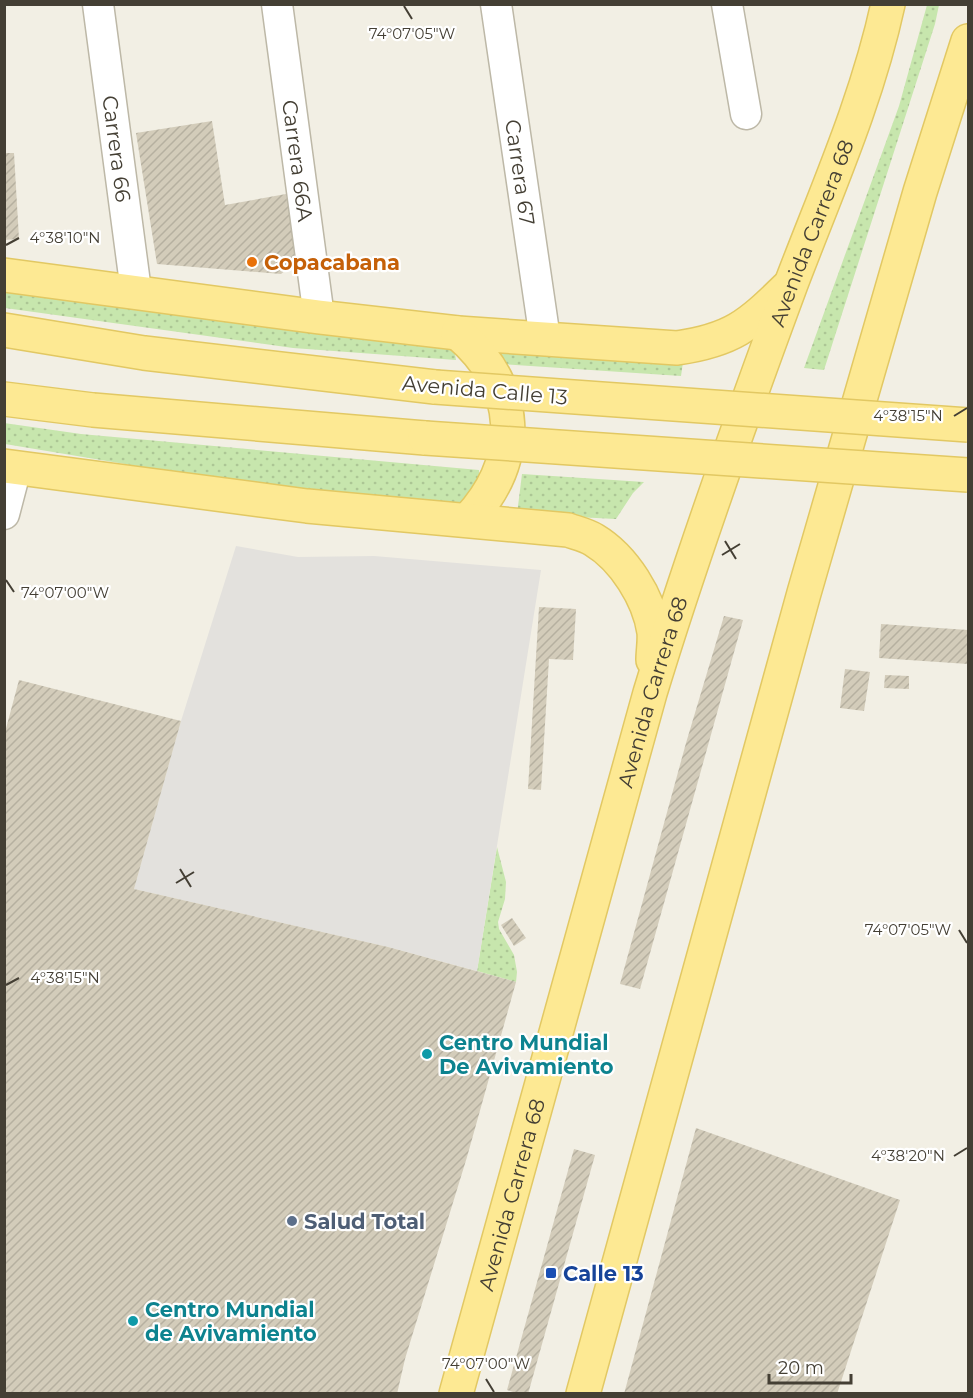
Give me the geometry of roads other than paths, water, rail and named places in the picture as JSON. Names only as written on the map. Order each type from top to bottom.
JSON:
[{"type":"main road","name":"Avenida Carrera 68","points":[[456,1394],[650,693],[705,521],[791,284],[852,128],[872,67],[888,4]]},
{"type":"main road","points":[[583,1394],[804,593],[920,192],[969,40]]},
{"type":"main road","points":[[4,275],[458,333],[677,348],[732,334],[753,321],[791,284]]},
{"type":"main road","name":"Avenida Calle 13","points":[[4,330],[144,353],[435,387],[969,425]]},
{"type":"main road","points":[[458,333],[484,358],[493,373],[501,389],[508,424],[506,450],[499,476],[491,492],[468,520]]},
{"type":"main road","points":[[4,399],[105,411],[424,438],[969,475]]},
{"type":"main road","points":[[10,467],[307,506],[567,530],[592,538],[612,552],[628,574],[649,612],[654,633],[650,693]]},
{"type":"street","name":"Carrera 66","points":[[98,4],[136,291]]},
{"type":"street","name":"Carrera 66A","points":[[277,4],[319,317]]},
{"type":"street","name":"Carrera 67","points":[[496,4],[545,339]]},
{"type":"street","points":[[727,4],[746,114]]},
{"type":"street","points":[[4,514],[10,467]]},
{"type":"place","name":"Copacabana","points":[[252,262]]},
{"type":"place","name":"Centro Mundial De Avivamiento","points":[[427,1054]]},
{"type":"place","name":"Salud Total","points":[[292,1221]]},
{"type":"place","name":"Calle 13","points":[[551,1273]]},
{"type":"place","name":"Centro Mundial de Avivamiento","points":[[133,1321]]}]
